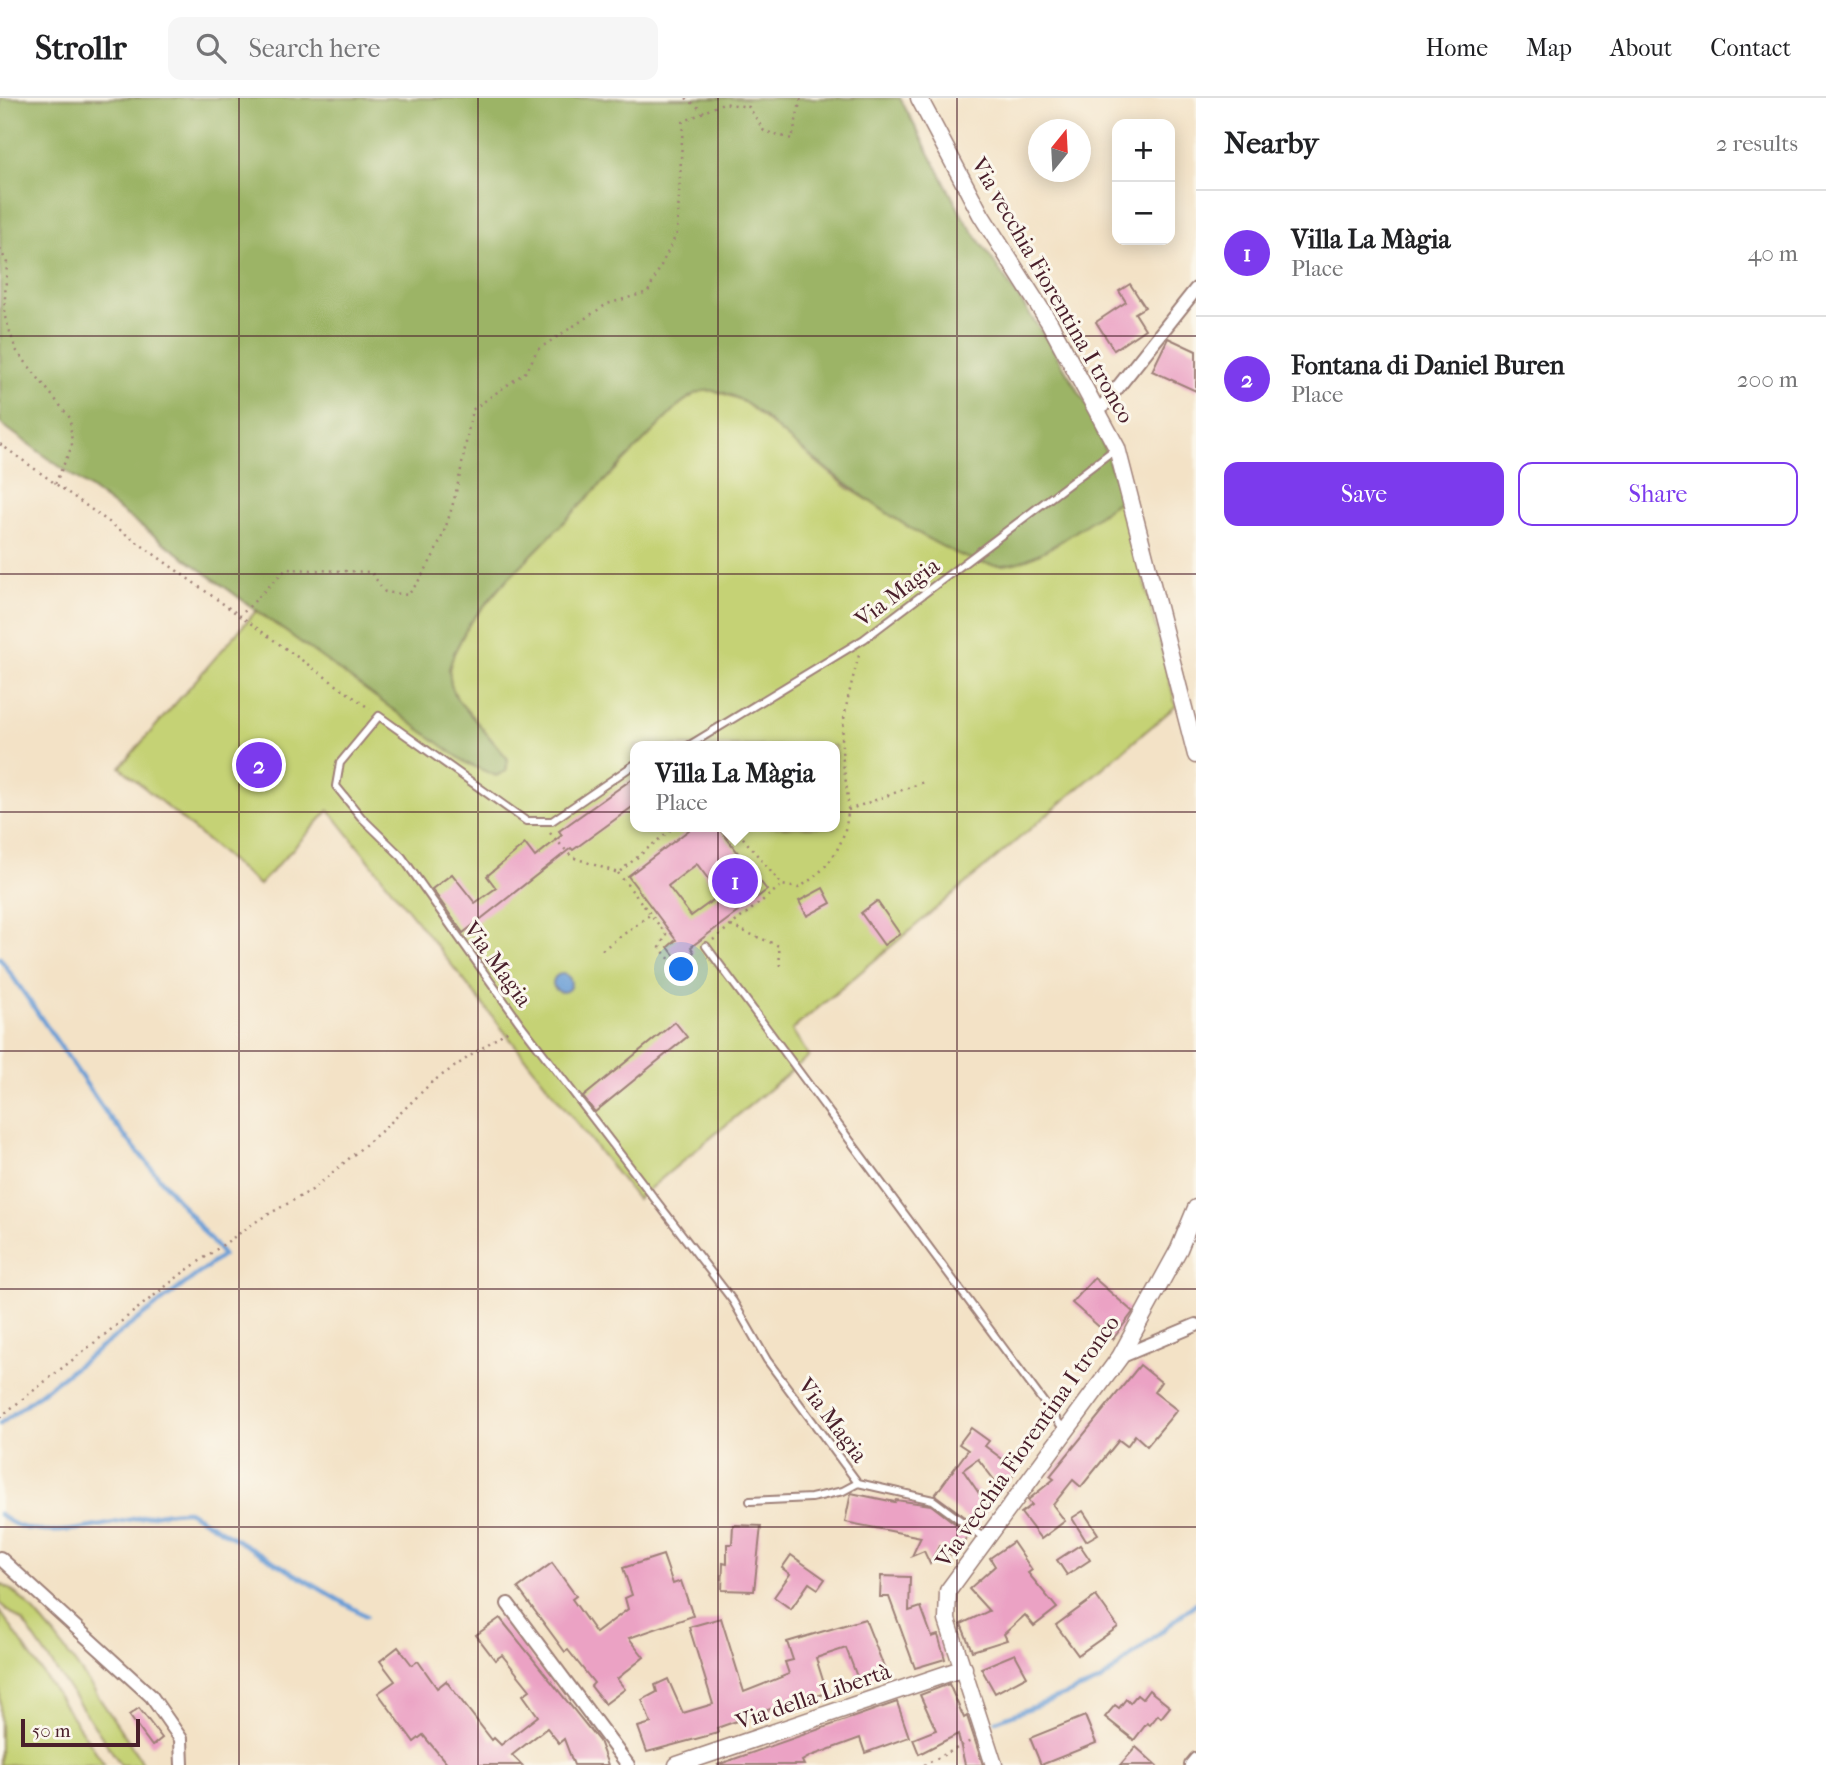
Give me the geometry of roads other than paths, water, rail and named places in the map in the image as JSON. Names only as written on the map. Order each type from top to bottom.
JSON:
[{"type":"street","name":"Via vecchia Fiorentina I tronco","points":[[919,98],[981,215],[1049,322],[1117,448],[1195,747]]},
{"type":"street","points":[[1099,411],[1196,289]]},
{"type":"street","name":"Via vecchia Fiorentina I tronco","points":[[994,1765],[947,1620],[948,1591],[1121,1357],[1180,1250],[1196,1208]]},
{"type":"street","points":[[1121,1357],[1196,1325]]},
{"type":"street","points":[[0,1558],[151,1696],[181,1739],[182,1765]]},
{"type":"street","points":[[508,1604],[628,1765]]},
{"type":"street","name":"Via della Libertà","points":[[677,1765],[964,1668]]},
{"type":"street","points":[[1191,1765],[1196,1759]]},
{"type":"lane","name":"Via Magia","points":[[696,741],[864,639],[1117,448]]},
{"type":"lane","name":"Via Magia","points":[[630,767],[552,821],[526,821],[379,716],[340,763],[336,786],[401,857],[519,1022],[733,1301],[767,1360],[858,1483],[933,1500],[986,1539]]},
{"type":"lane","points":[[706,946],[1065,1432]]},
{"type":"lane","name":"Via Magia","points":[[750,1501],[811,1498],[843,1491],[858,1483]]},
{"type":"water","points":[[562,974],[568,977],[571,983],[568,989],[562,992],[556,989],[553,983],[556,977]]},
{"type":"waterway","points":[[0,958],[106,1113],[223,1255],[0,1424]]},
{"type":"waterway","points":[[0,1514],[18,1526],[39,1531],[64,1531],[188,1511],[366,1616]]},
{"type":"waterway","points":[[996,1721],[1101,1681],[1196,1603]]},
{"type":"place","name":"Fontana di Daniel Buren","points":[[259,765]]},
{"type":"place","name":"Villa La Màgia","points":[[735,881]]}]
